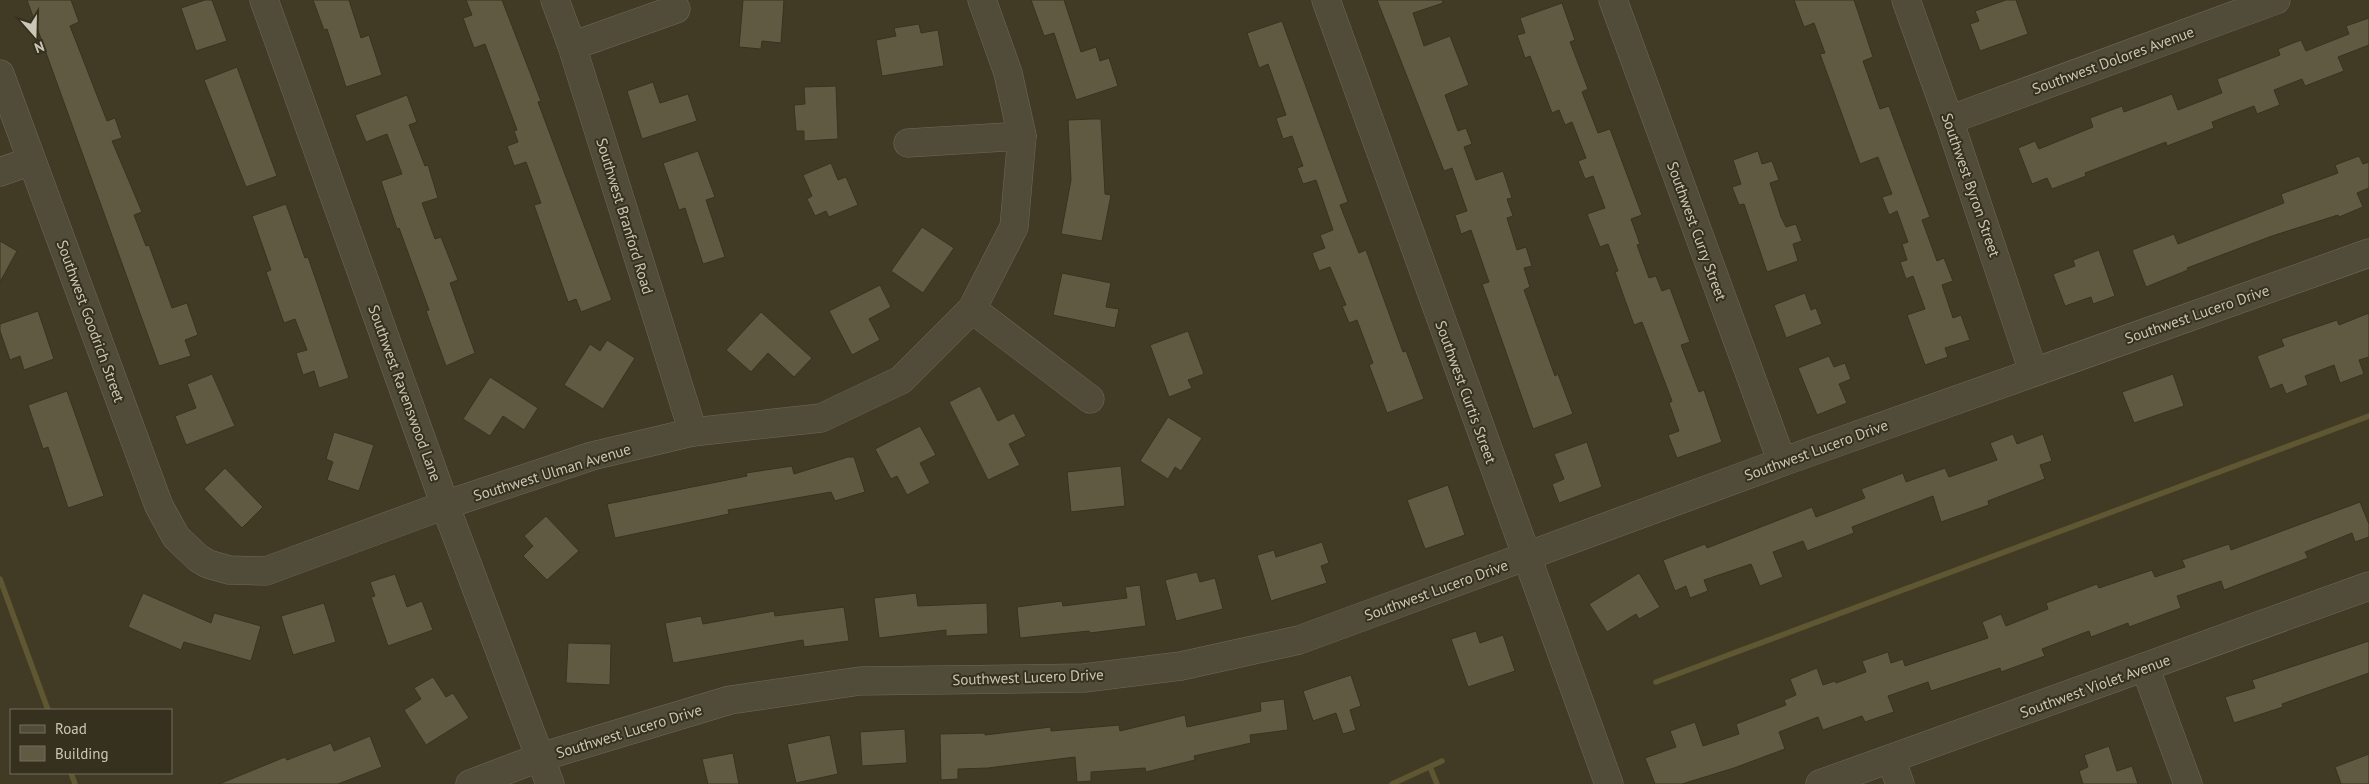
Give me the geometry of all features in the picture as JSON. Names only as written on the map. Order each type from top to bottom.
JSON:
[{"type":"street","name":"Southwest Ravenswood Lane","points":[[264,0],[445,505],[550,784]]},
{"type":"street","name":"Southwest Branford Road","points":[[555,0],[572,46],[693,432]]},
{"type":"street","name":"Southwest Ulman Avenue","points":[[198,558],[208,564],[230,570],[266,571],[445,505],[592,456],[693,432],[821,418],[901,380],[972,309],[1014,227],[1022,136],[1008,73],[982,0]]},
{"type":"street","name":"Southwest Curtis Street","points":[[1326,0],[1609,784]]},
{"type":"street","name":"Southwest Curry Street","points":[[1613,0],[1782,462]]},
{"type":"street","name":"Southwest Byron Street","points":[[1906,0],[1949,120],[2033,372]]},
{"type":"street","name":"Southwest Dolores Avenue","points":[[1949,120],[2276,0]]},
{"type":"street","points":[[572,46],[676,9]]},
{"type":"street","name":"Southwest Goodrich Street","points":[[0,74],[159,506],[176,537],[198,558]]},
{"type":"street","points":[[908,143],[1022,136]]},
{"type":"street","points":[[0,172],[31,161]]},
{"type":"street","name":"Southwest Lucero Drive","points":[[470,784],[541,757],[730,700],[860,681],[1084,678],[1181,666],[1299,640],[1782,462],[2369,253]]},
{"type":"street","points":[[972,309],[1090,400]]},
{"type":"street","name":"Southwest Violet Avenue","points":[[1820,784],[2369,586]]},
{"type":"street","points":[[2145,667],[2188,784]]},
{"type":"street","points":[[1891,759],[1900,784]]},
{"type":"building","points":[[27,0],[71,0],[79,22],[70,26],[107,121],[115,118],[122,138],[112,141],[142,212],[134,215],[146,246],[149,245],[172,308],[187,303],[198,335],[185,340],[191,356],[159,366]]},
{"type":"building","points":[[205,0],[212,0],[227,41],[196,51],[181,8]]},
{"type":"building","points":[[313,0],[349,0],[361,38],[369,35],[382,75],[346,87],[327,29],[324,30]]},
{"type":"building","points":[[466,0],[502,0],[541,101],[538,102],[612,300],[581,312],[576,299],[568,302],[534,205],[541,203],[526,162],[514,166],[507,146],[518,142],[514,131],[517,130],[485,44],[474,48],[463,18],[472,15]]},
{"type":"building","points":[[743,0],[784,0],[781,43],[762,41],[761,49],[739,47]]},
{"type":"building","points":[[1031,0],[1064,0],[1081,52],[1096,47],[1100,61],[1109,58],[1118,86],[1076,100],[1054,33],[1044,36]]},
{"type":"building","points":[[1377,0],[1442,0],[1443,3],[1413,13],[1424,46],[1450,36],[1469,85],[1445,95],[1458,131],[1466,128],[1472,144],[1464,147],[1476,180],[1503,171],[1512,198],[1507,199],[1513,216],[1507,218],[1517,250],[1526,247],[1532,266],[1524,268],[1530,287],[1524,290],[1555,376],[1558,374],[1573,414],[1533,429],[1482,284],[1489,282],[1471,230],[1461,234],[1455,215],[1467,211],[1452,168],[1444,171]]},
{"type":"building","points":[[1794,0],[1854,0],[1873,57],[1863,61],[1880,109],[1889,106],[1930,217],[1922,220],[1937,261],[1944,258],[1953,281],[1942,285],[1953,318],[1961,315],[1970,340],[1945,348],[1948,357],[1925,365],[1907,315],[1925,309],[1913,276],[1906,279],[1900,262],[1907,260],[1902,244],[1908,242],[1897,211],[1889,215],[1882,197],[1892,194],[1878,157],[1860,164],[1820,54],[1825,53],[1814,23],[1804,27]]},
{"type":"building","points":[[2006,0],[2016,0],[2028,34],[1980,51],[1970,24],[1979,21],[1975,11]]},
{"type":"building","points":[[1562,3],[1575,40],[1570,42],[1588,89],[1582,92],[1598,133],[1610,129],[1642,215],[1631,219],[1640,244],[1637,245],[1649,278],[1656,276],[1662,291],[1670,288],[1690,342],[1681,345],[1699,392],[1704,390],[1722,442],[1677,458],[1668,435],[1679,431],[1669,403],[1672,401],[1642,322],[1634,325],[1615,272],[1618,271],[1608,244],[1600,247],[1587,214],[1605,208],[1593,176],[1585,179],[1578,161],[1586,158],[1572,122],[1565,125],[1559,110],[1552,113],[1530,56],[1525,58],[1517,35],[1525,33],[1520,18]]},
{"type":"building","points":[[2369,18],[2369,45],[2338,57],[2344,71],[2305,86],[2302,79],[2274,90],[2280,105],[2257,114],[2254,106],[2212,122],[2214,128],[2167,146],[2166,142],[2085,173],[2086,176],[2052,189],[2047,178],[2032,184],[2018,148],[2035,141],[2039,149],[2093,127],[2090,118],[2122,106],[2124,112],[2172,94],[2178,110],[2222,93],[2217,79],[2280,55],[2278,49],[2301,40],[2306,51],[2349,34],[2346,26]]},
{"type":"building","points":[[1282,21],[1348,202],[1340,205],[1359,253],[1366,250],[1403,352],[1406,351],[1424,399],[1387,413],[1369,365],[1373,363],[1357,320],[1349,323],[1342,306],[1346,305],[1330,267],[1319,271],[1312,253],[1325,248],[1320,235],[1333,230],[1316,180],[1303,184],[1297,168],[1303,166],[1292,136],[1283,139],[1276,118],[1286,115],[1268,64],[1259,68],[1247,33]]},
{"type":"building","points":[[919,24],[921,33],[938,30],[944,66],[882,76],[876,40],[896,36],[894,28]]},
{"type":"building","points":[[237,67],[277,176],[246,187],[204,80]]},
{"type":"building","points":[[653,82],[660,103],[688,94],[697,121],[642,139],[627,91]]},
{"type":"building","points":[[836,86],[838,139],[804,141],[804,131],[796,131],[794,105],[805,104],[804,87]]},
{"type":"building","points":[[407,95],[417,122],[409,125],[425,166],[428,165],[438,198],[422,203],[435,239],[441,237],[458,280],[450,283],[475,353],[446,366],[426,311],[429,310],[399,228],[397,229],[381,181],[402,174],[387,134],[366,142],[355,115]]},
{"type":"building","points":[[1101,119],[1105,194],[1111,195],[1102,241],[1061,234],[1071,180],[1068,120]]},
{"type":"building","points":[[698,151],[715,197],[706,200],[725,257],[703,264],[685,208],[679,210],[663,163]]},
{"type":"building","points":[[1758,151],[1762,164],[1772,161],[1779,180],[1770,183],[1781,217],[1786,227],[1796,224],[1802,241],[1793,244],[1798,261],[1767,272],[1744,204],[1739,205],[1732,187],[1741,184],[1733,160]]},
{"type":"building","points":[[2359,156],[2363,164],[2369,162],[2369,188],[2357,193],[2363,207],[2339,217],[2338,215],[2272,236],[2187,268],[2188,270],[2146,287],[2132,250],[2174,234],[2178,244],[2284,203],[2281,194],[2338,173],[2335,165]]},
{"type":"building","points":[[831,163],[838,180],[846,177],[858,205],[829,217],[826,211],[815,216],[807,199],[812,196],[803,175]]},
{"type":"building","points":[[286,204],[305,258],[308,257],[349,378],[319,388],[314,371],[303,375],[296,353],[307,350],[295,319],[284,323],[266,272],[271,270],[252,216]]},
{"type":"building","points":[[922,227],[954,248],[923,293],[891,271]]},
{"type":"building","points":[[0,241],[17,251],[0,282]]},
{"type":"building","points":[[2099,250],[2115,296],[2093,304],[2091,297],[2065,306],[2053,274],[2075,266],[2073,260]]},
{"type":"building","points":[[1062,273],[1111,283],[1106,307],[1119,309],[1115,328],[1053,315]]},
{"type":"building","points":[[880,285],[891,307],[869,319],[880,340],[852,355],[829,311]]},
{"type":"building","points":[[1805,293],[1811,310],[1816,308],[1822,324],[1786,338],[1774,305]]},
{"type":"building","points":[[38,311],[54,359],[24,370],[20,356],[10,360],[0,331],[0,324]]},
{"type":"building","points":[[761,312],[812,358],[794,377],[768,353],[751,372],[726,350]]},
{"type":"building","points":[[2369,313],[2369,357],[2359,360],[2364,374],[2340,383],[2334,365],[2305,376],[2308,385],[2286,394],[2282,384],[2270,389],[2257,356],[2284,346],[2281,339],[2337,320],[2339,325]]},
{"type":"building","points":[[1188,331],[1204,374],[1188,380],[1192,388],[1169,397],[1150,345]]},
{"type":"building","points":[[607,340],[635,358],[603,409],[564,385],[590,344],[600,351]]},
{"type":"building","points":[[1829,356],[1834,367],[1845,363],[1851,379],[1839,384],[1847,403],[1817,415],[1798,368]]},
{"type":"building","points":[[212,374],[235,426],[186,445],[175,416],[196,408],[187,384]]},
{"type":"building","points":[[2173,374],[2184,406],[2134,423],[2122,392]]},
{"type":"building","points":[[490,377],[538,408],[524,430],[503,416],[490,436],[463,419]]},
{"type":"building","points":[[980,386],[998,421],[1014,413],[1026,436],[1009,444],[1020,465],[988,480],[949,402]]},
{"type":"building","points":[[67,391],[104,496],[68,508],[48,447],[43,449],[28,405]]},
{"type":"building","points":[[1168,417],[1202,438],[1181,471],[1175,467],[1168,479],[1140,461]]},
{"type":"building","points":[[920,426],[936,455],[920,463],[930,483],[907,495],[897,476],[891,479],[875,449]]},
{"type":"building","points":[[334,432],[374,445],[359,491],[327,480],[333,462],[326,459]]},
{"type":"building","points":[[2013,434],[2017,444],[2043,434],[2052,461],[2040,465],[2045,479],[1988,501],[1989,505],[1941,522],[1933,496],[1852,527],[1854,533],[1807,551],[1803,541],[1773,552],[1783,577],[1760,586],[1751,564],[1704,580],[1708,591],[1690,598],[1686,586],[1675,591],[1663,560],[1705,544],[1707,548],[1812,507],[1816,517],[1865,498],[1861,489],[1903,473],[1906,482],[1945,468],[1949,477],[1997,460],[1990,443]]},
{"type":"building","points":[[1587,442],[1602,487],[1559,503],[1552,484],[1564,479],[1554,454]]},
{"type":"building","points":[[848,457],[854,457],[865,492],[835,501],[831,492],[728,510],[729,514],[615,538],[607,504],[747,476],[746,473],[792,466],[794,474]]},
{"type":"building","points":[[1121,466],[1125,506],[1071,512],[1067,472]]},
{"type":"building","points":[[225,468],[263,507],[242,528],[204,489]]},
{"type":"building","points":[[1448,485],[1465,535],[1425,549],[1407,500]]},
{"type":"building","points":[[2360,502],[2369,524],[2369,537],[2355,542],[2352,533],[2305,552],[2308,558],[2224,590],[2221,581],[2177,596],[2181,608],[2129,627],[2128,623],[2091,637],[2089,631],[2042,649],[2045,656],[2001,672],[2000,668],[1931,691],[1928,682],[1888,696],[1894,712],[1865,722],[1862,716],[1823,730],[1818,717],[1779,732],[1785,749],[1734,768],[1682,784],[1655,784],[1645,758],[1676,747],[1670,731],[1695,722],[1703,746],[1739,734],[1736,724],[1786,705],[1784,700],[1796,695],[1790,679],[1817,668],[1823,685],[1835,681],[1836,683],[1866,672],[1862,661],[1888,652],[1891,663],[1903,659],[1905,666],[1988,638],[1982,622],[2001,614],[2006,626],[2048,609],[2046,603],[2097,584],[2099,588],[2152,570],[2155,577],[2185,567],[2182,560],[2229,544],[2231,550]]},
{"type":"building","points":[[546,516],[579,551],[547,580],[523,556],[533,546],[524,536]]},
{"type":"building","points":[[1322,542],[1329,563],[1321,566],[1327,583],[1271,601],[1257,555],[1274,550],[1276,557]]},
{"type":"building","points":[[1197,572],[1200,582],[1215,578],[1223,609],[1176,621],[1165,580]]},
{"type":"building","points":[[1639,573],[1660,607],[1639,619],[1636,614],[1607,632],[1589,604]]},
{"type":"building","points":[[395,574],[407,607],[422,601],[433,630],[388,646],[371,597],[375,596],[370,582]]},
{"type":"building","points":[[1140,585],[1146,626],[1090,633],[1089,631],[1020,638],[1017,607],[1062,601],[1063,606],[1127,598],[1125,587]]},
{"type":"building","points":[[143,593],[211,623],[214,613],[261,626],[251,661],[184,642],[181,650],[128,627]]},
{"type":"building","points":[[916,593],[918,606],[987,603],[988,634],[946,636],[946,630],[879,638],[874,598]]},
{"type":"building","points":[[324,603],[336,642],[293,655],[281,616]]},
{"type":"building","points":[[844,607],[849,641],[804,647],[803,640],[673,663],[665,623],[701,616],[703,624],[774,611],[775,616]]},
{"type":"building","points":[[1476,631],[1480,643],[1503,635],[1515,671],[1468,687],[1451,639]]},
{"type":"building","points":[[2369,641],[2369,673],[2282,704],[2283,707],[2234,723],[2225,697],[2255,688],[2252,680]]},
{"type":"building","points":[[568,643],[611,644],[610,685],[566,683]]},
{"type":"building","points":[[1351,675],[1361,706],[1350,710],[1356,730],[1343,734],[1336,713],[1313,721],[1303,691]]},
{"type":"building","points":[[433,677],[446,697],[453,693],[469,718],[426,745],[404,710],[421,699],[414,688]]},
{"type":"building","points":[[1284,699],[1288,730],[1250,735],[1251,743],[1194,756],[1195,760],[1146,772],[1145,768],[1091,772],[1091,781],[1077,782],[1075,757],[988,768],[958,769],[958,779],[941,780],[940,734],[985,733],[985,735],[1051,727],[1051,731],[1119,725],[1120,731],[1185,715],[1187,727],[1261,711],[1260,702]]},
{"type":"building","points":[[905,729],[907,763],[862,766],[860,732]]},
{"type":"building","points":[[830,735],[838,774],[796,783],[787,744]]},
{"type":"building","points":[[370,736],[382,767],[338,784],[219,784],[285,757],[287,760],[331,743],[334,751]]},
{"type":"building","points":[[2109,746],[2117,771],[2132,766],[2138,784],[2083,784],[2079,771],[2088,767],[2084,755]]},
{"type":"building","points":[[733,753],[739,784],[708,784],[702,759]]},
{"type":"building","points":[[2369,754],[2369,784],[2341,784],[2335,767]]},
{"type":"waterway","points":[[1656,682],[2369,416]]},
{"type":"waterway","points":[[0,579],[48,709]]},
{"type":"waterway","points":[[1392,784],[1442,761]]},
{"type":"waterway","points":[[1430,767],[1437,784]]},
{"type":"waterway","points":[[71,774],[75,784]]}]
